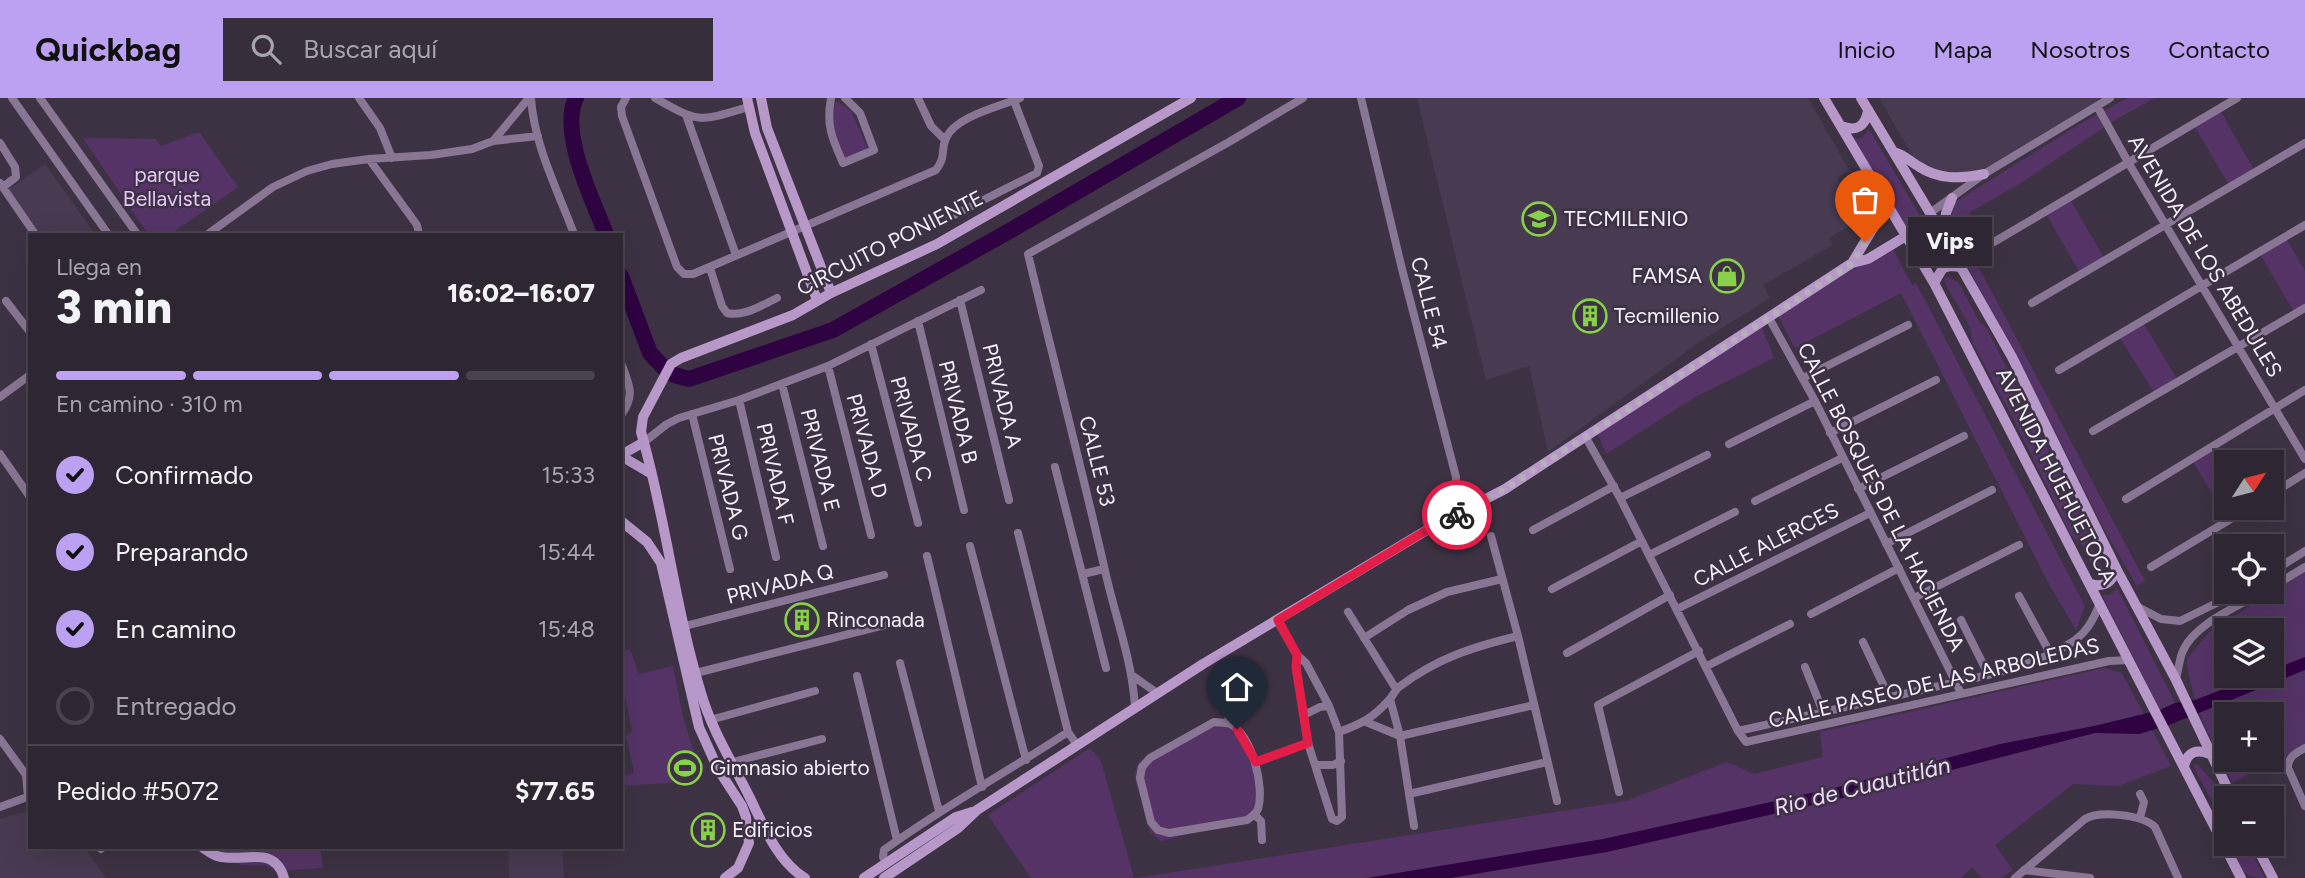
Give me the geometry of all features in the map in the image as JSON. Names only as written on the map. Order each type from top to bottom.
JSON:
[{"type":"main road","points":[[761,98],[767,128],[831,293]]},
{"type":"main road","name":"CIRCUITO PONIENTE","points":[[789,872],[710,720],[696,673],[641,432],[643,417],[671,364],[681,358],[793,315],[831,293],[937,244],[1191,98]]},
{"type":"main road","name":"AVENIDA HUEHUETOCA","points":[[1824,98],[1934,282],[2241,878]]},
{"type":"main road","name":"AVENIDA HUEHUETOCA","points":[[1861,98],[2012,357],[2117,569],[2185,697],[2226,786]]},
{"type":"main road","points":[[747,102],[817,300]]},
{"type":"main road","points":[[1841,127],[1850,130],[1860,128],[1866,121],[1868,111]]},
{"type":"main road","points":[[1894,152],[1940,176],[1962,178],[1984,174]]},
{"type":"main road","points":[[1944,238],[1946,213],[1952,198]]},
{"type":"main road","points":[[1853,263],[1878,220],[1884,200]]},
{"type":"main road","points":[[884,878],[958,828],[975,811],[1157,693],[1432,527],[1505,489],[1853,263],[1868,259],[1906,236]]},
{"type":"main road","points":[[1934,282],[1943,268],[1961,267]]},
{"type":"main road","points":[[623,455],[644,442]]},
{"type":"main road","points":[[623,457],[650,472]]},
{"type":"main road","points":[[623,523],[647,542],[661,563],[699,727],[718,769],[742,806],[749,843],[738,873],[725,878]]},
{"type":"main road","points":[[2091,584],[2106,584],[2117,569]]},
{"type":"main road","points":[[2184,766],[2186,758],[2192,752],[2210,754]]},
{"type":"main road","points":[[864,878],[957,817],[975,811]]},
{"type":"main road","points":[[749,843],[756,839],[772,840]]},
{"type":"main road","points":[[206,849],[216,855],[264,857],[281,868],[284,878]]},
{"type":"main road","points":[[2261,856],[2273,878]]},
{"type":"main road","points":[[789,872],[805,878]]},
{"type":"street","points":[[12,98],[107,233]]},
{"type":"street","points":[[40,98],[136,233]]},
{"type":"street","points":[[359,98],[380,128],[392,158]]},
{"type":"street","points":[[493,141],[530,98]]},
{"type":"street","points":[[530,98],[538,136],[574,233]]},
{"type":"street","points":[[626,98],[621,107],[622,116],[677,267],[684,274],[710,268],[936,170],[943,160],[945,140],[962,120],[1017,99],[1039,166],[1037,173],[942,221]]},
{"type":"street","points":[[655,98],[696,119],[716,117],[747,102]]},
{"type":"street","points":[[831,98],[829,129],[843,163],[873,150],[860,113],[845,98]]},
{"type":"street","points":[[918,98],[931,126],[945,140]]},
{"type":"street","name":"CALLE 53","points":[[1135,707],[1133,676],[1104,569],[1094,517],[1028,254],[1303,98]]},
{"type":"street","name":"CALLE 54","points":[[1361,98],[1456,477],[1454,517]]},
{"type":"street","points":[[1930,213],[1984,174],[2110,98]]},
{"type":"street","points":[[1994,242],[2237,98]]},
{"type":"street","name":"AVENIDA DE LOS ABEDULES","points":[[2097,106],[2305,459]]},
{"type":"street","points":[[686,116],[736,255]]},
{"type":"street","points":[[211,233],[273,187],[307,171],[332,164],[472,149],[493,141],[538,136]]},
{"type":"street","points":[[0,143],[15,167],[16,177],[1,185],[34,233]]},
{"type":"street","points":[[2032,303],[2305,143]]},
{"type":"street","points":[[369,159],[417,225],[419,233]]},
{"type":"street","points":[[2059,370],[2121,331],[2305,225]]},
{"type":"street","points":[[710,268],[722,306],[727,313],[733,315],[749,311],[777,298]]},
{"type":"street","points":[[644,442],[667,424],[740,400],[828,366],[981,290]]},
{"type":"street","name":"PRIVADA A","points":[[960,300],[1009,500]]},
{"type":"street","points":[[6,301],[28,329]]},
{"type":"street","points":[[2093,431],[2305,308]]},
{"type":"street","name":"CALLE BOSQUES DE LA HACIENDA","points":[[1769,318],[1815,401],[1961,693]]},
{"type":"street","name":"PRIVADA B","points":[[918,321],[964,510]]},
{"type":"street","points":[[1803,378],[1908,325]]},
{"type":"street","name":"PRIVADA C","points":[[871,344],[918,523]]},
{"type":"street","name":"PRIVADA D","points":[[828,366],[872,535]]},
{"type":"street","points":[[623,368],[632,391],[623,412]]},
{"type":"street","points":[[0,397],[28,376]]},
{"type":"street","points":[[1830,433],[1936,380]]},
{"type":"street","name":"PRIVADA E","points":[[782,384],[823,546]]},
{"type":"street","points":[[2126,499],[2305,390]]},
{"type":"street","name":"PRIVADA F","points":[[740,400],[776,557]]},
{"type":"street","points":[[1729,444],[1815,401]]},
{"type":"street","name":"PRIVADA G","points":[[692,414],[730,569]]},
{"type":"street","points":[[1585,436],[1614,486],[1738,731]]},
{"type":"street","points":[[1858,489],[1964,436]]},
{"type":"street","points":[[0,454],[28,494]]},
{"type":"street","points":[[1620,498],[1707,456]]},
{"type":"street","points":[[1755,501],[1842,458]]},
{"type":"street","points":[[1055,467],[1106,668]]},
{"type":"street","points":[[2284,486],[2305,473]]},
{"type":"street","points":[[1533,530],[1614,486]]},
{"type":"street","points":[[1886,544],[1992,490]]},
{"type":"street","points":[[1649,555],[1735,512]]},
{"type":"street","name":"CALLE ALERCES","points":[[1677,609],[1870,513]]},
{"type":"street","points":[[2151,567],[2229,520]]},
{"type":"street","points":[[1018,533],[1068,732],[1077,745]]},
{"type":"street","points":[[1491,536],[1518,635],[1557,801]]},
{"type":"street","points":[[1552,589],[1642,541]]},
{"type":"street","points":[[1914,598],[2019,545]]},
{"type":"street","points":[[970,546],[1026,760]]},
{"type":"street","points":[[2284,565],[2305,551]]},
{"type":"street","points":[[927,556],[982,787]]},
{"type":"street","points":[[2284,580],[2302,570],[2291,561]]},
{"type":"street","points":[[1811,614],[1899,568]]},
{"type":"street","points":[[1083,575],[1104,569]]},
{"type":"street","name":"PRIVADA Q","points":[[685,626],[884,575]]},
{"type":"street","points":[[1364,638],[1408,610],[1447,592],[1502,579]]},
{"type":"street","points":[[1567,653],[1670,595]]},
{"type":"street","points":[[2019,596],[2050,653]]},
{"type":"street","name":"CALLE PASEO DE LAS ARBOLEDAS","points":[[2100,603],[2091,625],[2084,633],[2068,645],[2050,653],[1988,674],[1738,731],[1746,742],[2109,661],[2129,660]]},
{"type":"street","points":[[2138,607],[2161,619],[2180,621],[2215,604]]},
{"type":"street","points":[[2176,680],[2182,653],[2193,635],[2242,604]]},
{"type":"street","points":[[1348,612],[1396,690]]},
{"type":"street","points":[[1278,620],[1297,655],[1306,663],[1329,706],[1339,732],[1342,817],[1337,821],[1332,819],[1308,743],[1296,667],[1297,655]]},
{"type":"street","points":[[1961,620],[1988,674]]},
{"type":"street","points":[[696,673],[900,621]]},
{"type":"street","points":[[1707,666],[1790,624]]},
{"type":"street","points":[[1339,732],[1366,722],[1396,690],[1434,664],[1471,647],[1518,635]]},
{"type":"street","points":[[1863,642],[1889,697]]},
{"type":"street","points":[[1619,792],[1598,705],[1699,651]]},
{"type":"street","points":[[900,663],[939,811]]},
{"type":"street","points":[[1805,667],[1823,712]]},
{"type":"street","points":[[857,676],[897,841]]},
{"type":"street","points":[[1133,676],[1157,693]]},
{"type":"street","points":[[710,720],[815,691]]},
{"type":"street","points":[[1218,696],[1228,712],[1228,723]]},
{"type":"street","points":[[1390,699],[1400,736],[1414,826]]},
{"type":"street","points":[[1366,722],[1400,736],[1534,705]]},
{"type":"street","points":[[1304,715],[1320,707],[1329,706]]},
{"type":"street","points":[[1214,723],[1228,723],[1237,729],[1256,762],[1260,790],[1255,815],[1247,820],[1169,833],[1158,830],[1151,822],[1140,778],[1142,768],[1150,758],[1214,723]]},
{"type":"street","points":[[887,864],[883,857],[884,850],[939,811],[1068,732]]},
{"type":"street","points":[[0,739],[28,774]]},
{"type":"street","points":[[733,762],[822,739]]},
{"type":"street","points":[[1256,762],[1308,743]]},
{"type":"street","points":[[2305,748],[2288,761],[2288,768],[2305,806]]},
{"type":"street","points":[[1315,765],[1333,765],[1341,761]]},
{"type":"street","points":[[1409,794],[1547,762]]},
{"type":"street","points":[[2140,794],[2144,802],[2140,818]]},
{"type":"street","points":[[0,807],[28,796]]},
{"type":"street","points":[[1255,815],[1261,821],[1262,840]]},
{"type":"street","points":[[2015,878],[2092,816],[2140,818],[2149,821],[2155,827],[2178,878]]},
{"type":"street","points":[[2024,870],[2090,878]]},
{"type":"shaded area","points":[[1417,98],[1808,98],[1849,170],[1837,178],[1861,219],[1829,238],[1833,245],[1763,285],[1770,298],[1701,341],[1548,452],[1529,366],[1486,380]]},
{"type":"shaded area","points":[[1879,98],[2101,98],[2005,159],[1969,174],[1947,174],[1926,168],[1912,155]]},
{"type":"shaded area","points":[[45,164],[94,233],[39,233],[9,189]]},
{"type":"shaded area","points":[[28,811],[28,849],[85,849],[106,878],[0,878],[0,819]]},
{"type":"shaded area","points":[[508,849],[562,849],[564,878],[509,878]]},
{"type":"green space","points":[[2127,98],[2155,98],[2115,120],[2024,181],[1971,212],[1959,230],[2145,581],[2137,586],[2104,529],[2021,364],[1950,235],[1955,202]]},
{"type":"green space","points":[[836,101],[851,111],[869,151],[844,162],[829,127]]},
{"type":"green space","points":[[2221,112],[2254,170],[2229,185],[2195,127]]},
{"type":"green space","points":[[1869,129],[1946,260],[1935,263],[1932,269],[1853,138],[1862,137]]},
{"type":"green space","name":"parque Bellavista","points":[[199,132],[238,187],[172,233],[150,233],[83,138],[156,139],[161,146]]},
{"type":"green space","points":[[2070,199],[2104,258],[2080,273],[2046,214]]},
{"type":"green space","points":[[2286,238],[2305,271],[2305,306],[2294,312],[2260,254]]},
{"type":"green space","points":[[1891,245],[1912,285],[1916,283],[2085,606],[2076,630],[2049,584],[1901,293],[1795,348],[1778,316]]},
{"type":"green space","points":[[1947,276],[1958,282],[1980,323],[1986,327],[2090,533],[2088,541],[2104,573],[2098,577],[2082,545],[2071,535],[1973,344],[1970,327],[1946,285],[1944,279]]},
{"type":"green space","points":[[2143,322],[2178,381],[2155,394],[2119,336]]},
{"type":"green space","points":[[1761,325],[1774,358],[1697,396],[1606,454],[1596,430]]},
{"type":"green space","points":[[2215,447],[2214,497],[2193,462]]},
{"type":"green space","points":[[2305,571],[2305,745],[2284,756],[2284,702],[2214,702],[2214,744],[2198,707],[2187,659],[2214,629],[2214,688],[2284,688],[2284,618],[2231,618],[2253,604],[2284,604],[2284,584]]},
{"type":"green space","points":[[2117,588],[2175,703],[2160,710],[2102,595],[2110,595]]},
{"type":"green space","points":[[630,649],[639,674],[673,666],[683,717],[696,759],[670,764],[672,783],[623,786],[623,776],[634,773],[626,735],[632,732],[623,685],[623,651]]},
{"type":"green space","points":[[2104,668],[2122,673],[2171,766],[2118,786],[2073,784],[1995,845],[2013,870],[2001,878],[1982,878],[1972,867],[1961,878],[1136,878],[1626,801],[1727,762],[1754,774],[1823,757],[1820,732]]},
{"type":"green space","points":[[1223,726],[1238,732],[1255,766],[1259,795],[1252,818],[1161,841],[1150,832],[1136,784],[1135,772],[1138,763],[1205,729]]},
{"type":"green space","points":[[1090,748],[1101,761],[1134,878],[1031,878],[988,815]]},
{"type":"green space","points":[[2196,763],[2217,786],[2214,786],[2214,805],[2193,766]]},
{"type":"green space","points":[[2227,772],[2253,772],[2232,783]]},
{"type":"green space","points":[[218,849],[320,849],[323,868],[276,871],[265,865],[242,865],[211,855]]},
{"type":"green space","points":[[2233,856],[2253,856],[2265,878],[2250,876],[2237,864]]},
{"type":"water","points":[[2305,657],[2305,670],[2284,678],[2284,665]]},
{"type":"water","name":"Rio de Cuautitlán","points":[[2226,688],[2260,688],[2226,702],[2214,702],[2214,707],[2139,734],[2095,733],[1835,800],[1607,852],[1451,878],[1367,878],[1603,839],[1834,788],[2000,744],[2094,726],[2195,700]]},
{"type":"waterway","points":[[576,98],[572,112],[575,147],[586,185],[606,233]]},
{"type":"waterway","points":[[674,375],[689,379],[833,330],[1238,98]]},
{"type":"waterway","points":[[623,281],[650,353],[663,367]]},
{"type":"way so far","points":[[1457,515],[1505,489],[1783,310],[1853,263],[1865,242]]},
{"type":"place","name":"TECMILENIO","points":[[1539,219]]},
{"type":"place","name":"Vips","points":[[1865,242]]},
{"type":"place","name":"FAMSA","points":[[1727,276]]},
{"type":"place","name":"Tecmillenio","points":[[1590,316]]},
{"type":"place","name":"Rinconada","points":[[802,620]]},
{"type":"place","name":"Gimnasio abierto","points":[[685,768]]},
{"type":"place","name":"Edificios","points":[[708,830]]},
{"type":"route","points":[[1237,729],[1256,762],[1308,743],[1296,667],[1297,655],[1278,620],[1432,527],[1457,515]]}]
